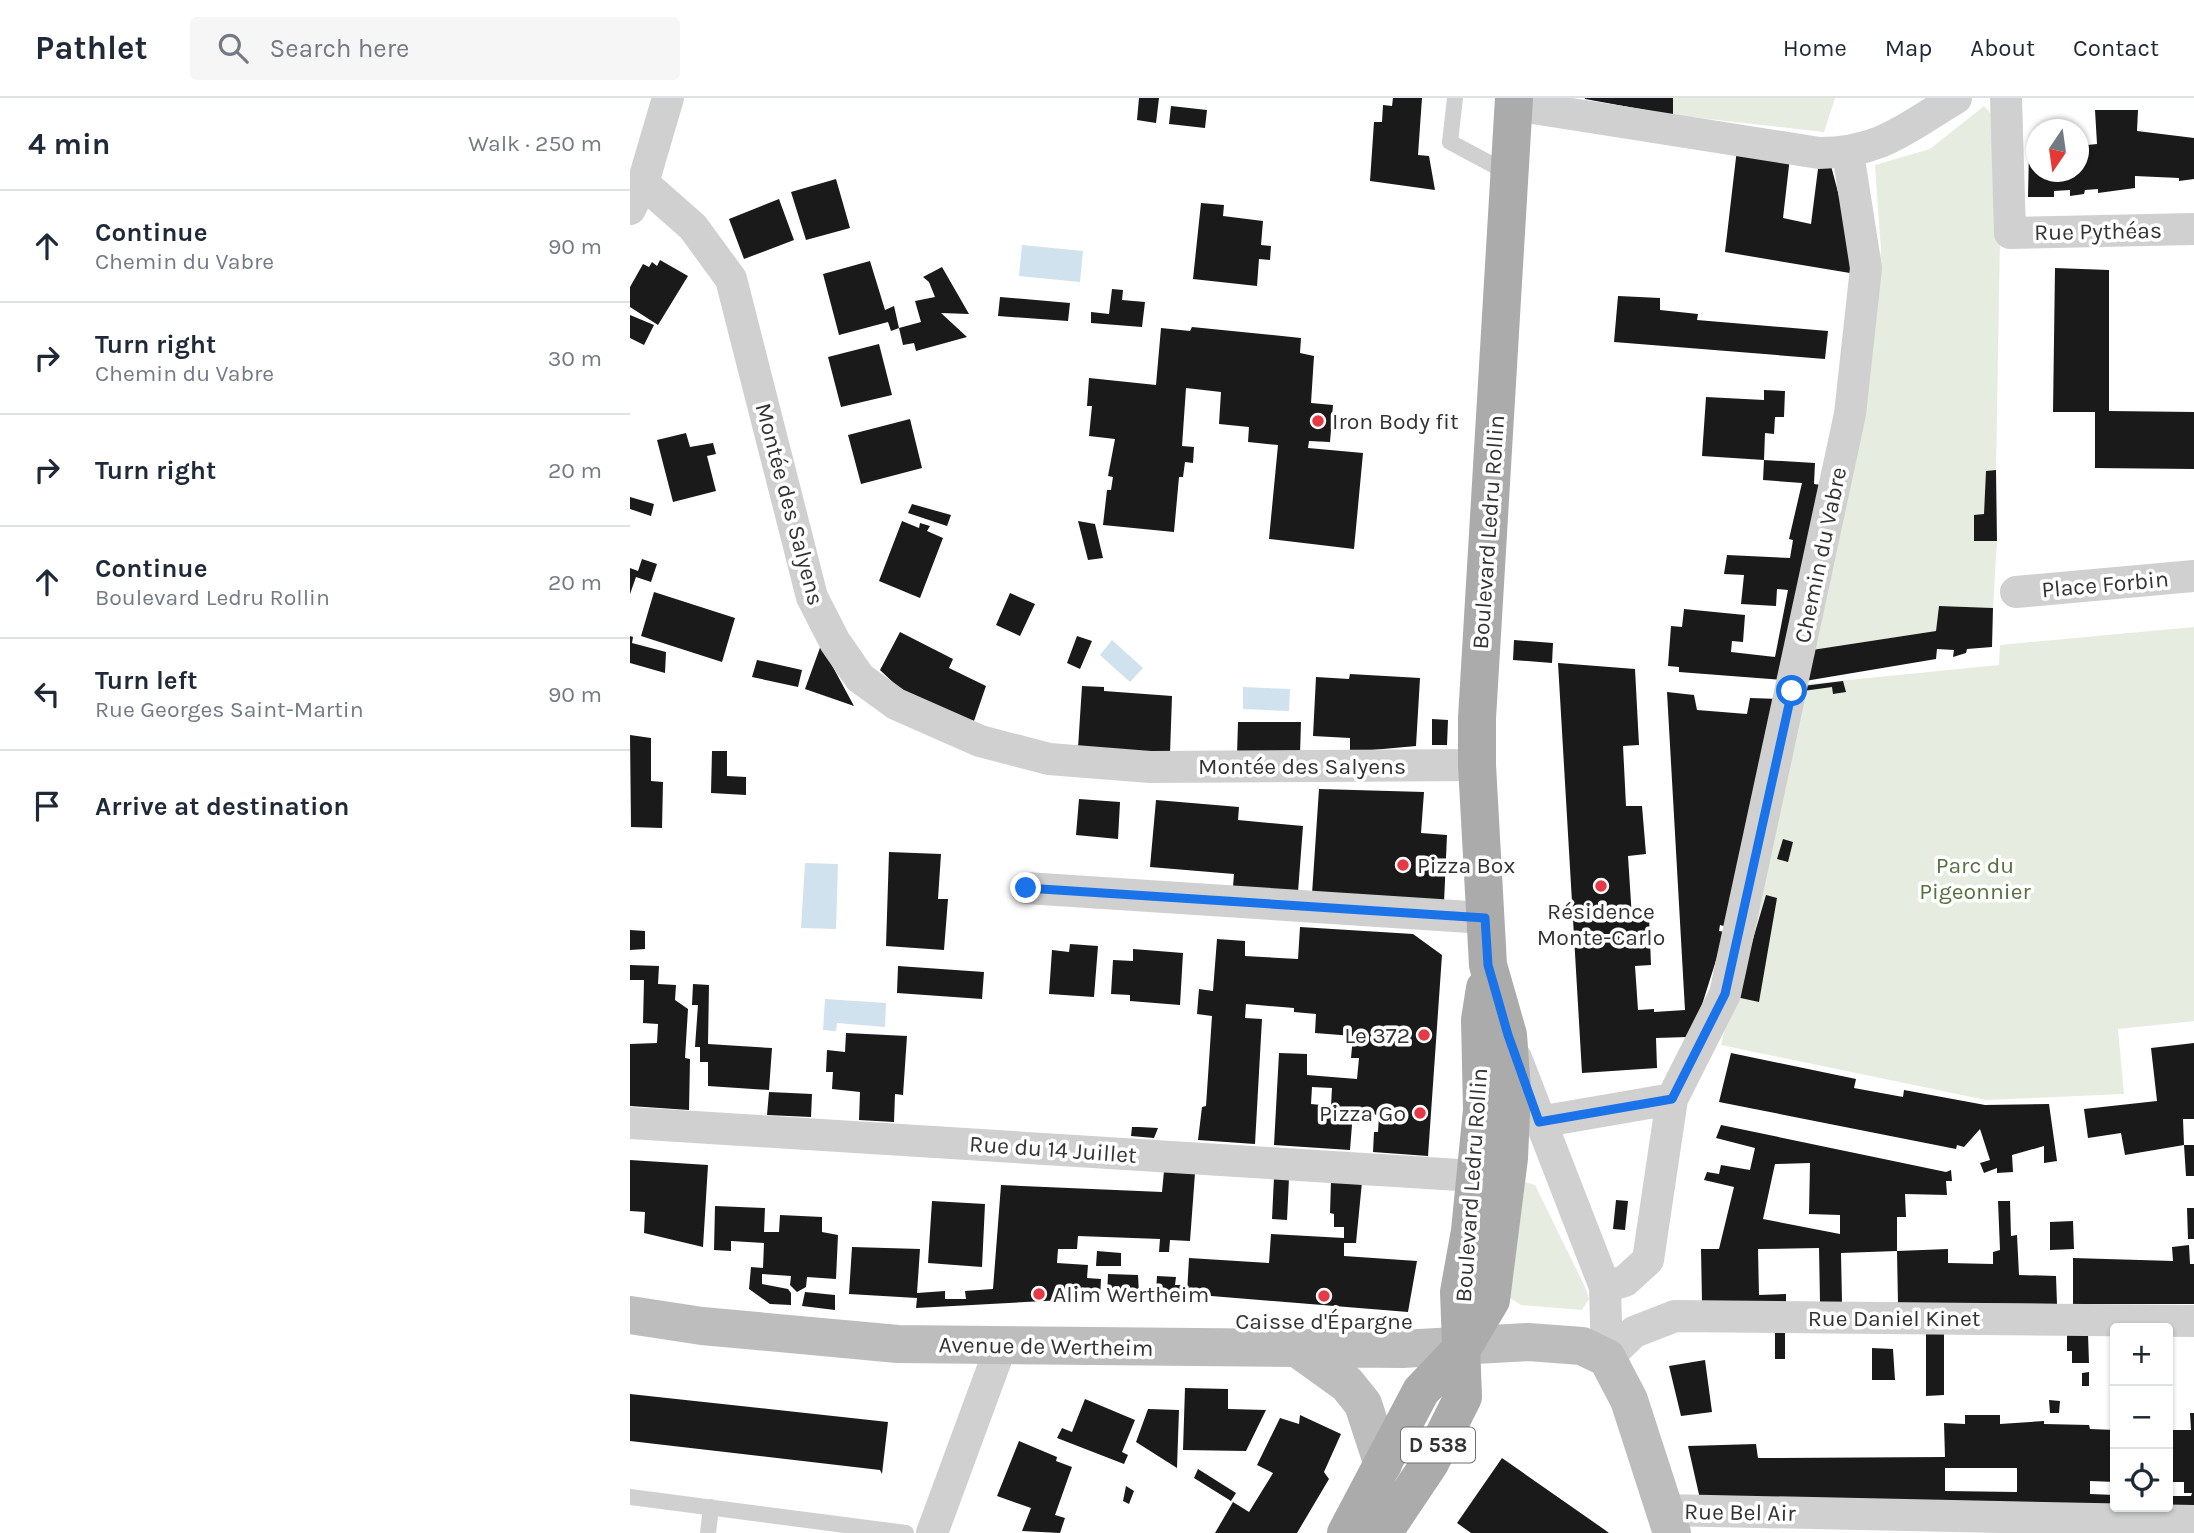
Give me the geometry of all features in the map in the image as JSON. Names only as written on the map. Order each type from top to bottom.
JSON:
[{"type":"main road","name":"Boulevard Ledru Rollin","points":[[1463,1347],[1459,1292],[1482,1110],[1480,1020],[1488,965],[1477,765],[1479,673],[1514,101]]},
{"type":"main road","name":"Boulevard Ledru Rollin","points":[[1463,1347],[1491,1300],[1509,1158],[1512,1090],[1508,1035],[1488,965]]},
{"type":"main road","name":"D 538","points":[[1346,1533],[1421,1391],[1463,1347]]},
{"type":"main road","name":"D 538","points":[[1383,1533],[1430,1463],[1463,1397],[1463,1347]]},
{"type":"street","points":[[636,196],[668,98]]},
{"type":"street","points":[[1514,101],[1819,153],[1848,153],[1875,146],[1956,98]]},
{"type":"street","name":"Rue Pythéas","points":[[2006,98],[2010,233],[2194,229]]},
{"type":"street","name":"Chemin du Vabre","points":[[1605,1287],[1625,1282],[1648,1260],[1672,1099],[1725,994],[1850,414],[1866,268],[1848,153]]},
{"type":"street","name":"Montée des Salyens","points":[[636,196],[693,227],[731,279],[812,597],[835,642],[860,678],[896,704],[980,741],[1048,760],[1150,767],[1477,765]]},
{"type":"street","name":"Place Forbin","points":[[2016,592],[2194,576]]},
{"type":"street","points":[[1026,888],[1485,918]]},
{"type":"street","points":[[1508,1035],[1539,1122],[1605,1287],[1608,1358],[1629,1400],[1668,1522]]},
{"type":"street","points":[[1539,1122],[1672,1099]]},
{"type":"street","name":"Rue du 14 Juillet","points":[[630,1123],[1475,1176]]},
{"type":"street","name":"Avenue de Wertheim","points":[[630,1315],[853,1341],[1001,1346],[1297,1348],[1463,1347],[1528,1342],[1582,1346],[1608,1358]]},
{"type":"street","name":"Rue Daniel Kinet","points":[[1608,1358],[1634,1332],[1675,1316],[2194,1321]]},
{"type":"street","points":[[932,1533],[1001,1346]]},
{"type":"street","points":[[1297,1348],[1347,1384],[1363,1404],[1383,1465]]},
{"type":"street","name":"Rue Bel Air","points":[[1668,1522],[2194,1521]]},
{"type":"lane","points":[[1455,98],[1450,142],[1510,174]]},
{"type":"lane","points":[[630,1497],[906,1533]]},
{"type":"lane","points":[[708,1533],[711,1507]]},
{"type":"green space","points":[[1673,98],[1835,98],[1824,132],[1673,115]]},
{"type":"green space","points":[[1984,106],[2002,127],[1996,470],[1986,471],[1984,514],[1974,540],[1997,541],[1993,608],[1939,606],[1936,631],[1812,650],[1863,410],[1881,250],[1875,165],[1930,149]]},
{"type":"green space","name":"Parc du Pigeonnier","points":[[2194,627],[2194,1021],[2118,1029],[2124,1094],[1986,1100],[1721,1045],[1808,684],[1999,665],[2000,645]]},
{"type":"green space","points":[[1525,1182],[1535,1185],[1585,1287],[1589,1299],[1582,1310],[1521,1305],[1510,1298]]},
{"type":"water","points":[[1022,245],[1083,251],[1080,282],[1019,276]]},
{"type":"water","points":[[1112,640],[1143,668],[1130,682],[1100,655]]},
{"type":"water","points":[[1243,687],[1290,689],[1289,711],[1243,709]]},
{"type":"water","points":[[805,863],[838,864],[836,929],[801,928]]},
{"type":"water","points":[[825,999],[886,1003],[885,1027],[837,1023],[836,1031],[823,1030]]},
{"type":"building","points":[[1139,98],[1159,98],[1156,123],[1137,120]]},
{"type":"building","points":[[1393,98],[1422,98],[1418,155],[1429,156],[1435,190],[1370,181],[1374,122],[1382,122],[1383,105],[1392,106]]},
{"type":"building","points":[[1673,98],[1673,115],[1585,99]]},
{"type":"building","points":[[1171,106],[1207,110],[1205,128],[1169,124]]},
{"type":"building","points":[[2095,110],[2138,110],[2137,131],[2194,138],[2194,179],[2179,181],[2179,178],[2135,176],[2135,188],[2098,193],[2098,189],[2085,190],[2084,194],[2070,196],[2070,190],[2054,191],[2054,197],[2028,197],[2028,182],[2089,182],[2089,145],[2097,144]]},
{"type":"building","points":[[1737,149],[1790,157],[1783,218],[1811,224],[1819,161],[1830,162],[1852,245],[1850,273],[1725,252]]},
{"type":"building","points":[[836,179],[850,228],[806,240],[791,192]]},
{"type":"building","points":[[779,199],[794,240],[744,259],[729,219]]},
{"type":"building","points":[[1201,203],[1224,205],[1223,216],[1263,221],[1261,245],[1271,246],[1270,260],[1259,259],[1257,286],[1193,279]]},
{"type":"building","points":[[660,260],[688,276],[658,325],[630,307],[630,287],[643,264],[649,267],[652,262],[657,266]]},
{"type":"building","points":[[870,261],[885,310],[894,306],[899,328],[891,331],[888,322],[839,335],[823,274]]},
{"type":"building","points":[[942,267],[969,314],[941,313],[967,337],[916,351],[914,343],[903,345],[899,328],[921,322],[915,301],[935,297],[929,282],[923,277]]},
{"type":"building","points":[[2055,268],[2109,270],[2109,411],[2194,412],[2194,469],[2095,468],[2095,412],[2053,412]]},
{"type":"building","points":[[1112,289],[1123,290],[1122,300],[1145,302],[1142,327],[1091,323],[1091,312],[1109,314]]},
{"type":"building","points":[[1618,296],[1660,298],[1660,310],[1698,314],[1697,320],[1828,331],[1825,359],[1614,342]]},
{"type":"building","points":[[1000,297],[1070,303],[1068,321],[998,316]]},
{"type":"building","points":[[630,315],[654,325],[644,345],[630,338]]},
{"type":"building","points":[[1192,327],[1301,338],[1300,353],[1314,356],[1311,403],[1333,405],[1330,442],[1309,441],[1308,448],[1363,453],[1354,549],[1269,539],[1278,445],[1248,442],[1249,427],[1219,424],[1221,392],[1186,388],[1182,446],[1194,447],[1193,463],[1185,462],[1183,477],[1179,477],[1174,532],[1103,525],[1107,490],[1111,490],[1113,477],[1108,476],[1115,439],[1089,436],[1092,406],[1087,406],[1089,378],[1156,385],[1161,328],[1190,331]]},
{"type":"building","points":[[879,344],[892,395],[841,407],[828,357]]},
{"type":"building","points":[[1764,390],[1785,391],[1784,417],[1775,417],[1774,434],[1765,433],[1764,460],[1702,456],[1706,397],[1764,400]]},
{"type":"building","points":[[910,419],[922,468],[861,484],[848,435]]},
{"type":"building","points":[[686,433],[690,447],[713,443],[716,454],[707,456],[716,491],[673,502],[657,440]]},
{"type":"building","points":[[1764,460],[1815,463],[1814,484],[1821,485],[1784,680],[1679,672],[1679,667],[1668,666],[1671,626],[1682,627],[1684,609],[1745,615],[1743,642],[1732,641],[1731,652],[1775,657],[1788,590],[1777,589],[1776,606],[1741,604],[1744,575],[1724,574],[1727,555],[1790,558],[1793,540],[1789,539],[1802,483],[1763,480]]},
{"type":"building","points":[[1996,470],[1997,541],[1974,541],[1974,515],[1984,514],[1986,471]]},
{"type":"building","points":[[630,497],[654,504],[651,516],[630,509]]},
{"type":"building","points":[[912,504],[951,515],[947,526],[908,513]]},
{"type":"building","points":[[902,521],[919,528],[920,523],[930,526],[927,531],[943,538],[920,598],[879,581]]},
{"type":"building","points":[[1078,521],[1095,524],[1103,558],[1088,560]]},
{"type":"building","points":[[642,559],[657,564],[651,582],[636,577],[630,594],[630,568],[638,571]]},
{"type":"building","points":[[654,592],[735,618],[722,662],[641,636]]},
{"type":"building","points":[[1010,593],[1035,604],[1020,636],[996,625]]},
{"type":"building","points":[[1939,606],[1993,608],[1992,647],[1967,649],[1966,653],[1953,657],[1954,650],[1937,649],[1936,659],[1805,681],[1812,650],[1936,631]]},
{"type":"building","points":[[900,632],[953,659],[949,668],[986,686],[974,721],[929,706],[898,687],[880,670]]},
{"type":"building","points":[[630,636],[633,637],[632,643],[666,652],[665,673],[630,663]]},
{"type":"building","points":[[1077,636],[1092,641],[1080,669],[1067,663]]},
{"type":"building","points":[[1514,640],[1553,643],[1552,663],[1513,660]]},
{"type":"building","points":[[821,645],[854,706],[805,689]]},
{"type":"building","points":[[757,660],[802,670],[798,687],[752,677]]},
{"type":"building","points":[[1558,663],[1635,669],[1639,745],[1623,746],[1626,806],[1642,806],[1646,854],[1628,856],[1632,918],[1649,916],[1651,965],[1635,966],[1638,1010],[1685,1010],[1667,692],[1694,695],[1697,710],[1747,714],[1750,698],[1780,699],[1727,927],[1720,925],[1719,931],[1725,932],[1700,1011],[1688,1037],[1656,1038],[1657,1068],[1582,1073]]},
{"type":"building","points":[[1350,674],[1420,678],[1416,746],[1350,752],[1350,738],[1313,736],[1316,677],[1349,679]]},
{"type":"building","points":[[1843,681],[1846,692],[1833,694],[1832,687],[1803,691],[1803,686]]},
{"type":"building","points":[[1082,686],[1104,687],[1104,691],[1172,696],[1170,754],[1078,748]]},
{"type":"building","points":[[1432,719],[1448,720],[1447,745],[1432,745]]},
{"type":"building","points":[[1238,722],[1301,722],[1300,755],[1237,755]]},
{"type":"building","points":[[630,735],[651,738],[651,781],[663,782],[662,828],[631,827]]},
{"type":"building","points":[[712,751],[727,751],[727,776],[746,777],[746,795],[711,793]]},
{"type":"building","points":[[1319,789],[1424,792],[1421,833],[1447,835],[1444,903],[1312,894]]},
{"type":"building","points":[[1079,799],[1120,802],[1118,839],[1076,835]]},
{"type":"building","points":[[1156,800],[1239,807],[1238,820],[1303,826],[1298,892],[1233,887],[1234,874],[1150,867]]},
{"type":"building","points":[[1783,839],[1793,842],[1788,862],[1777,859]]},
{"type":"building","points":[[889,852],[941,854],[938,899],[948,899],[944,950],[886,946]]},
{"type":"building","points":[[1766,895],[1777,898],[1759,1002],[1736,997]]},
{"type":"building","points":[[1300,927],[1413,934],[1442,955],[1428,1156],[1373,1152],[1374,1132],[1378,1132],[1379,1115],[1353,1112],[1350,1150],[1274,1145],[1279,1053],[1307,1054],[1307,1075],[1357,1079],[1359,1058],[1351,1058],[1353,1036],[1315,1033],[1316,1014],[1294,1012],[1294,1008],[1246,1004],[1245,1018],[1262,1019],[1255,1144],[1198,1140],[1202,1107],[1206,1106],[1212,1016],[1197,1014],[1199,989],[1213,991],[1217,939],[1245,941],[1245,956],[1298,959]],"holes":[[[1312,1087],[1332,1088],[1331,1106],[1311,1104]]]},
{"type":"building","points":[[630,930],[645,931],[645,949],[630,950]]},
{"type":"building","points":[[1070,944],[1098,946],[1094,997],[1049,994],[1052,950],[1069,952]]},
{"type":"building","points":[[1133,949],[1183,953],[1180,1005],[1130,1001],[1130,995],[1111,994],[1113,960],[1133,961]]},
{"type":"building","points":[[630,965],[659,966],[658,984],[676,985],[675,1000],[688,1009],[685,1058],[690,1059],[689,1110],[630,1106],[630,1044],[657,1043],[658,1024],[643,1023],[644,980],[630,980]]},
{"type":"building","points":[[898,966],[984,972],[982,999],[897,993]]},
{"type":"building","points":[[693,984],[709,985],[708,1044],[772,1048],[769,1090],[708,1086],[708,1062],[700,1062],[700,1047],[695,1047],[698,1005],[692,1005]]},
{"type":"building","points":[[846,1033],[907,1036],[903,1095],[895,1094],[894,1122],[859,1120],[860,1092],[832,1089],[833,1072],[826,1072],[827,1050],[845,1052]]},
{"type":"building","points":[[2194,1043],[2194,1119],[2183,1119],[2184,1145],[2125,1155],[2121,1133],[2088,1138],[2084,1109],[2157,1101],[2151,1048]]},
{"type":"building","points":[[1731,1053],[1856,1079],[1854,1088],[1903,1097],[1904,1090],[1985,1105],[2049,1104],[2057,1161],[2044,1163],[2044,1146],[2012,1155],[2013,1172],[1997,1173],[1997,1168],[1984,1173],[1980,1163],[1990,1160],[1980,1129],[1964,1147],[1957,1145],[1956,1149],[1719,1102]]},
{"type":"building","points":[[769,1092],[812,1094],[811,1117],[767,1115]]},
{"type":"building","points":[[1721,1125],[1946,1172],[1951,1170],[1952,1181],[1946,1181],[1947,1195],[1905,1194],[1906,1217],[1897,1217],[1897,1251],[1841,1253],[1842,1302],[1820,1302],[1819,1248],[1758,1249],[1759,1295],[1786,1294],[1786,1302],[1702,1302],[1701,1249],[1719,1249],[1734,1187],[1704,1180],[1707,1172],[1719,1174],[1721,1165],[1750,1170],[1755,1148],[1716,1138]],"holes":[[[1810,1163],[1809,1214],[1840,1215],[1840,1234],[1763,1219],[1775,1164]]]},
{"type":"building","points":[[1132,1127],[1158,1128],[1154,1138],[1131,1136]]},
{"type":"building","points":[[2184,1145],[2194,1145],[2194,1176],[2186,1176]]},
{"type":"building","points":[[630,1160],[708,1165],[703,1247],[644,1233],[645,1212],[630,1211]]},
{"type":"building","points":[[1164,1171],[1195,1173],[1190,1241],[1170,1240],[1169,1252],[1159,1252],[1160,1239],[1078,1236],[1077,1249],[1058,1249],[1057,1263],[1088,1265],[1087,1278],[1101,1279],[1100,1298],[916,1308],[917,1298],[849,1294],[852,1247],[920,1249],[917,1293],[945,1291],[945,1299],[966,1299],[965,1291],[993,1289],[1001,1185],[1162,1192]]},
{"type":"building","points":[[1274,1177],[1289,1178],[1287,1220],[1272,1219]]},
{"type":"building","points":[[1331,1181],[1362,1182],[1356,1243],[1344,1243],[1344,1256],[1417,1261],[1408,1312],[1187,1294],[1189,1258],[1269,1263],[1271,1234],[1344,1238],[1344,1227],[1334,1227],[1334,1214],[1330,1213]]},
{"type":"building","points":[[1616,1200],[1628,1201],[1625,1230],[1613,1229]]},
{"type":"building","points":[[932,1201],[985,1204],[982,1267],[928,1263]]},
{"type":"building","points":[[1998,1201],[2010,1201],[2011,1236],[2017,1235],[2019,1275],[2056,1276],[2057,1304],[1898,1303],[1897,1251],[1948,1249],[1948,1263],[1993,1264],[1993,1252],[2000,1250]]},
{"type":"building","points":[[715,1206],[765,1208],[764,1232],[779,1232],[780,1215],[822,1217],[822,1232],[838,1235],[836,1279],[807,1277],[806,1287],[797,1292],[790,1285],[791,1276],[762,1274],[762,1284],[788,1289],[791,1293],[791,1305],[770,1304],[749,1289],[751,1267],[763,1268],[764,1243],[731,1241],[731,1251],[714,1250]]},
{"type":"building","points":[[2187,1208],[2194,1208],[2194,1239],[2188,1239]]},
{"type":"building","points":[[2073,1221],[2074,1249],[2050,1250],[2050,1222]]},
{"type":"building","points":[[2189,1245],[2190,1264],[2194,1264],[2194,1304],[2073,1304],[2073,1258],[2173,1261],[2172,1247]]},
{"type":"building","points":[[1097,1251],[1121,1253],[1121,1266],[1096,1266]]},
{"type":"building","points":[[1108,1274],[1138,1275],[1139,1294],[1107,1297]]},
{"type":"building","points":[[1157,1276],[1176,1277],[1175,1285],[1182,1285],[1182,1294],[1156,1293]]},
{"type":"building","points":[[805,1292],[835,1295],[835,1310],[802,1306]]},
{"type":"building","points":[[1775,1333],[1785,1333],[1785,1359],[1775,1359]]},
{"type":"building","points":[[1926,1333],[1944,1333],[1944,1395],[1926,1396]]},
{"type":"building","points":[[2067,1334],[2088,1334],[2089,1363],[2072,1363],[2072,1351],[2067,1351]]},
{"type":"building","points":[[1872,1348],[1893,1349],[1895,1380],[1872,1380]]},
{"type":"building","points":[[1705,1360],[1712,1412],[1681,1416],[1669,1366]]},
{"type":"building","points":[[2089,1372],[2089,1386],[2082,1386],[2082,1373]]},
{"type":"building","points":[[1185,1388],[1228,1389],[1228,1409],[1266,1410],[1246,1451],[1183,1450]]},
{"type":"building","points":[[630,1394],[888,1422],[882,1474],[880,1470],[630,1441]]},
{"type":"building","points":[[1085,1399],[1135,1420],[1122,1452],[1128,1455],[1124,1464],[1057,1438],[1062,1428],[1072,1432]]},
{"type":"building","points":[[2049,1400],[2060,1401],[2059,1413],[2050,1413]]},
{"type":"building","points":[[1148,1409],[1179,1410],[1177,1468],[1136,1442]]},
{"type":"building","points":[[2190,1413],[2194,1413],[2194,1507],[2173,1507],[2173,1496],[2191,1496],[2192,1493],[2184,1493],[2184,1482],[2173,1482],[2173,1430],[2191,1430]]},
{"type":"building","points":[[1300,1415],[1341,1434],[1324,1472],[1329,1479],[1297,1533],[1215,1533],[1233,1502],[1249,1512],[1273,1473],[1257,1465],[1280,1418],[1299,1424]]},
{"type":"building","points":[[1965,1415],[2000,1415],[2000,1424],[2044,1421],[2044,1424],[2089,1425],[2090,1429],[2110,1430],[2110,1482],[2090,1481],[2090,1494],[2110,1495],[2110,1506],[1700,1499],[1688,1446],[1756,1444],[1758,1458],[1945,1457],[1944,1423],[1965,1424]],"holes":[[[1945,1468],[2017,1468],[2017,1492],[1945,1491]]]},
{"type":"building","points":[[1019,1441],[1057,1457],[1056,1461],[1072,1467],[1055,1515],[1065,1518],[1060,1533],[1022,1531],[1031,1508],[997,1496]]},
{"type":"building","points":[[1502,1458],[1609,1533],[1471,1533],[1457,1523]]},
{"type":"building","points":[[1198,1469],[1236,1493],[1231,1501],[1194,1478]]},
{"type":"building","points":[[1126,1486],[1134,1491],[1129,1504],[1123,1501]]},
{"type":"place","name":"Iron Body fit","points":[[1318,421]]},
{"type":"place","name":"Pizza Box","points":[[1403,865]]},
{"type":"place","name":"Résidence Monte-Carlo","points":[[1601,886]]},
{"type":"place","name":"Le 372","points":[[1424,1035]]},
{"type":"place","name":"Pizza Go","points":[[1420,1113]]},
{"type":"place","name":"Alim Wertheim","points":[[1039,1294]]},
{"type":"place","name":"Caisse d'Épargne","points":[[1324,1296]]},
{"type":"route","points":[[1026,888],[1485,918],[1488,965],[1508,1035],[1539,1122],[1672,1099],[1725,994],[1792,691]]}]
